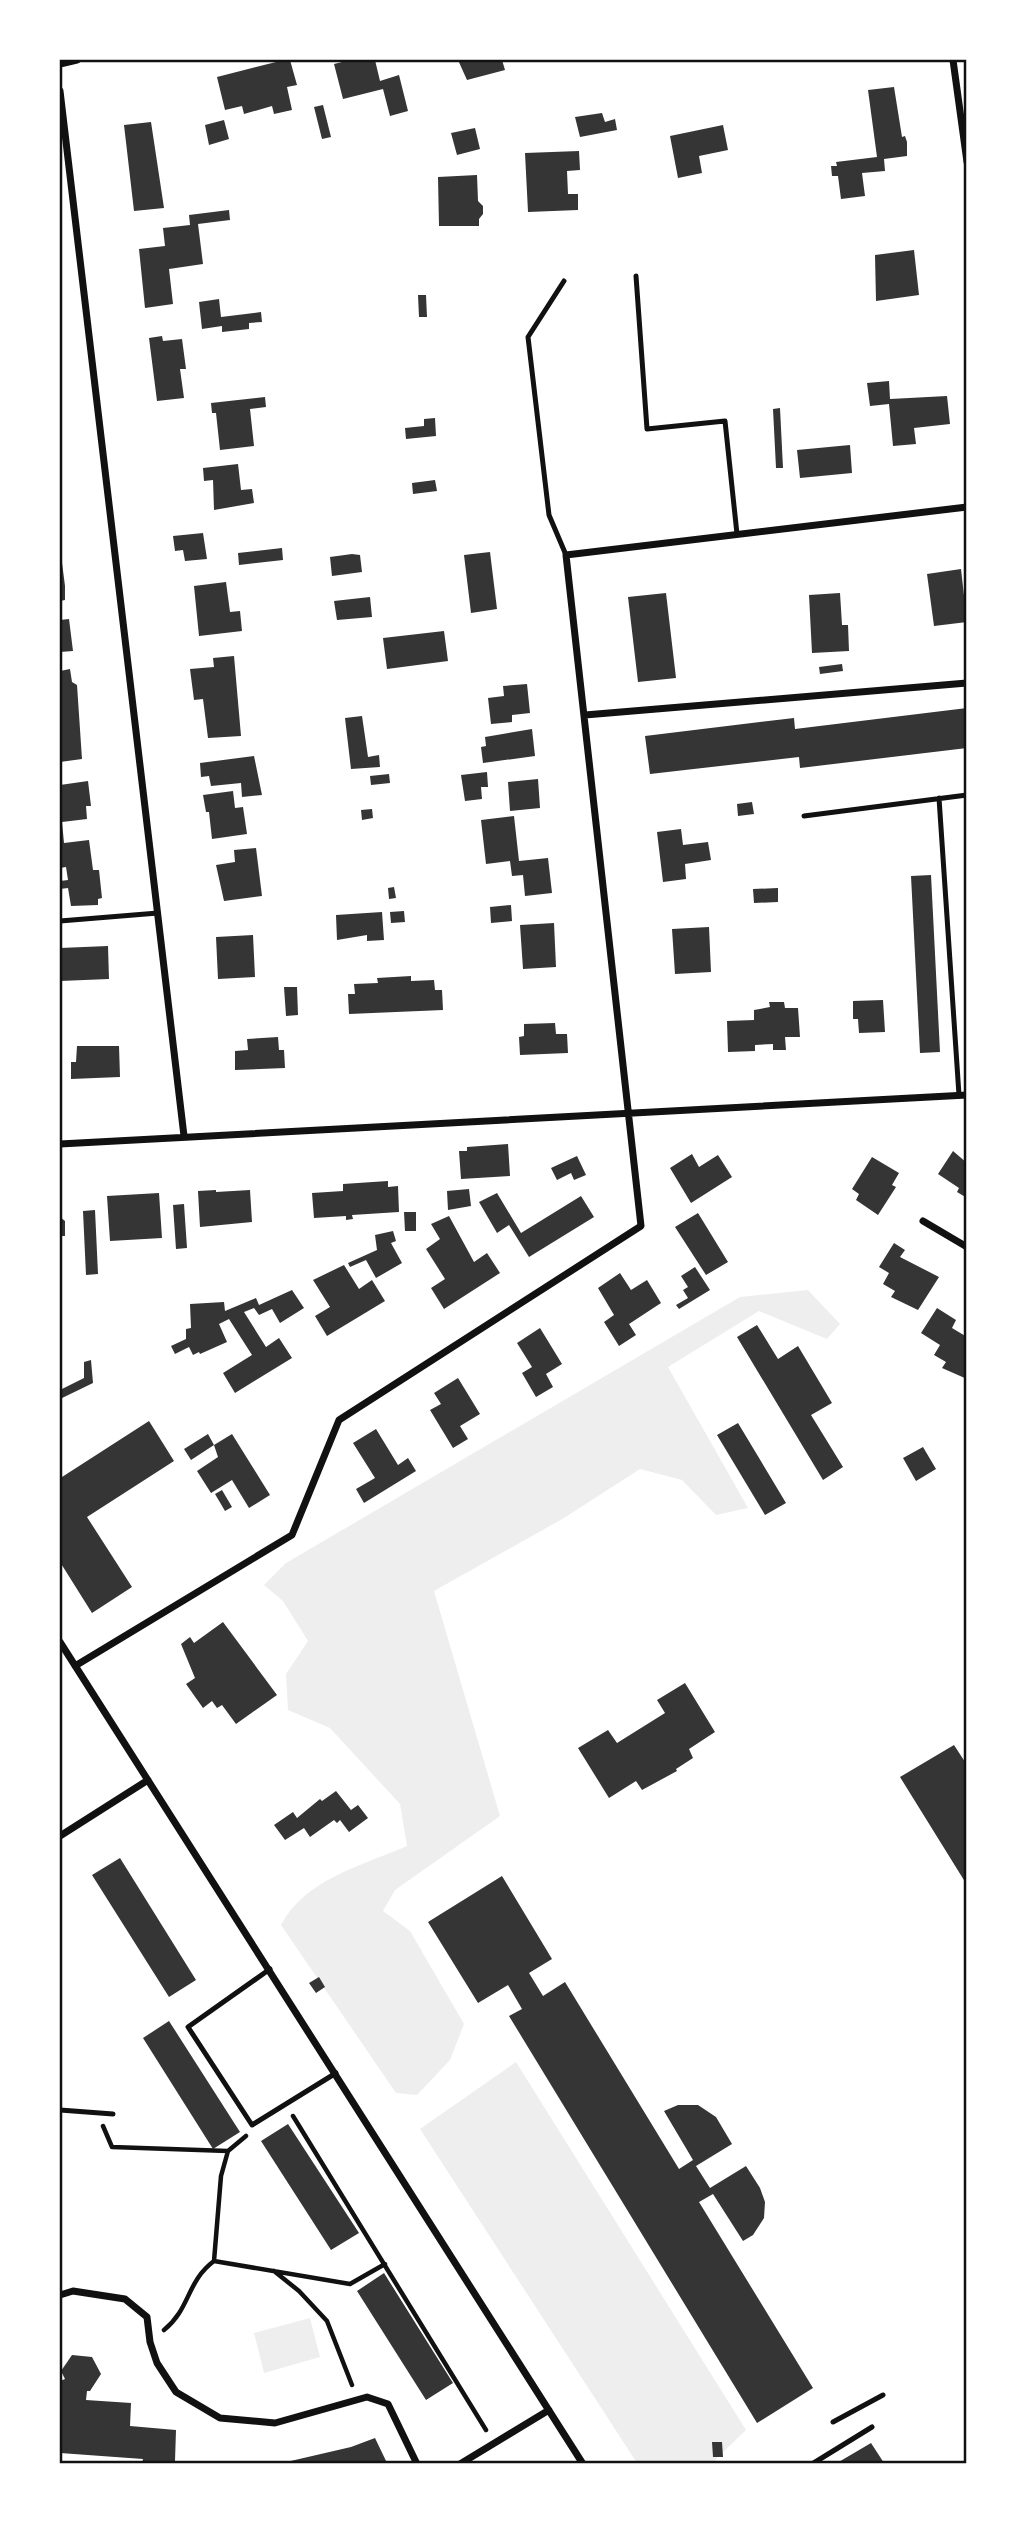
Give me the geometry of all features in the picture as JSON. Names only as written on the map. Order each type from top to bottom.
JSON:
[{"type":"street","points":[[60,64],[77,60]]},
{"type":"street","points":[[953,60],[967,162]]},
{"type":"street","points":[[60,91],[184,1136]]},
{"type":"street","points":[[75,1666],[292,1535],[339,1420],[641,1226],[566,555],[967,507]]},
{"type":"street","points":[[585,715],[967,683]]},
{"type":"street","points":[[60,1143],[963,1095]]},
{"type":"street","points":[[923,1221],[967,1247]]},
{"type":"street","points":[[60,1642],[583,2463]]},
{"type":"street","points":[[60,1836],[148,1780]]},
{"type":"street","points":[[60,2295],[73,2291],[125,2299],[147,2317],[150,2342],[157,2364],[176,2392],[220,2418],[275,2423],[367,2396],[388,2404],[417,2463]]},
{"type":"street","points":[[460,2463],[549,2410]]},
{"type":"lane","points":[[636,276],[647,429],[724,421],[737,534]]},
{"type":"lane","points":[[564,281],[528,337],[549,515],[566,555]]},
{"type":"lane","points":[[804,816],[967,795]]},
{"type":"lane","points":[[939,798],[963,1095]]},
{"type":"lane","points":[[60,921],[158,914]]},
{"type":"lane","points":[[270,1969],[188,2027],[252,2125],[335,2073]]},
{"type":"lane","points":[[60,2110],[113,2114]]},
{"type":"lane","points":[[833,2423],[883,2396]]},
{"type":"lane","points":[[812,2463],[872,2427]]},
{"type":"path","points":[[286,2104],[494,2443]]},
{"type":"path","points":[[97,2113],[112,2147],[228,2151]]},
{"type":"path","points":[[214,2261],[221,2176],[228,2151],[254,2129]]},
{"type":"path","points":[[150,2342],[178,2319],[197,2274],[214,2261],[350,2284],[385,2264]]},
{"type":"path","points":[[271,2270],[299,2291],[327,2321],[357,2399]]},
{"type":"shaded area","points":[[808,1290],[840,1324],[827,1339],[759,1311],[668,1367],[748,1508],[716,1515],[682,1480],[640,1469],[564,1518],[434,1591],[500,1816],[395,1890],[383,1911],[410,1931],[464,2024],[450,2060],[417,2095],[396,2093],[281,1925],[291,1909],[319,1885],[354,1867],[407,1846],[400,1804],[330,1728],[288,1710],[286,1674],[308,1641],[283,1601],[264,1585],[286,1563],[740,1297]]},
{"type":"shaded area","points":[[516,2062],[746,2430],[712,2463],[637,2463],[420,2129]]},
{"type":"shaded area","points":[[310,2318],[320,2357],[264,2373],[254,2333]]},
{"type":"building","points":[[290,60],[297,85],[287,87],[292,110],[274,114],[272,106],[244,114],[242,106],[225,110],[217,77]]},
{"type":"building","points":[[350,60],[375,60],[380,81],[399,75],[408,111],[390,116],[383,89],[343,99],[334,64]]},
{"type":"building","points":[[458,60],[502,60],[505,70],[467,80]]},
{"type":"building","points":[[894,87],[902,137],[905,136],[907,142],[907,156],[884,159],[885,171],[862,173],[865,196],[841,199],[838,176],[832,176],[831,166],[837,166],[836,162],[877,157],[868,90]]},
{"type":"building","points":[[323,105],[331,137],[322,139],[314,107]]},
{"type":"building","points":[[602,113],[605,122],[615,119],[617,130],[580,137],[575,117]]},
{"type":"building","points":[[224,120],[229,139],[209,145],[205,125]]},
{"type":"building","points":[[151,122],[164,208],[134,211],[124,125]]},
{"type":"building","points":[[723,125],[728,150],[699,156],[702,173],[678,178],[670,136]]},
{"type":"building","points":[[475,128],[480,149],[457,155],[451,133]]},
{"type":"building","points":[[579,151],[580,170],[567,171],[568,194],[578,194],[578,210],[528,212],[525,153]]},
{"type":"building","points":[[477,175],[478,201],[483,206],[479,226],[439,226],[438,177]]},
{"type":"building","points":[[229,210],[230,220],[198,224],[203,264],[169,269],[173,304],[145,308],[139,249],[165,246],[163,228],[190,225],[189,215]]},
{"type":"building","points":[[914,250],[919,295],[876,301],[875,255]]},
{"type":"building","points":[[418,295],[426,295],[427,317],[419,317]]},
{"type":"building","points":[[219,299],[221,317],[261,312],[262,322],[249,323],[249,329],[222,332],[222,326],[202,329],[199,302]]},
{"type":"building","points":[[162,336],[163,341],[182,339],[186,369],[180,369],[184,398],[157,401],[149,338]]},
{"type":"building","points":[[889,381],[890,399],[947,396],[950,424],[914,428],[916,444],[893,446],[889,404],[870,406],[867,383]]},
{"type":"building","points":[[265,397],[266,407],[250,409],[254,446],[220,450],[216,413],[212,413],[211,403]]},
{"type":"building","points":[[780,408],[783,468],[776,468],[773,409]]},
{"type":"building","points":[[435,418],[436,436],[406,439],[405,428],[424,426],[424,419]]},
{"type":"building","points":[[850,445],[852,473],[800,478],[797,450]]},
{"type":"building","points":[[238,464],[241,490],[252,489],[254,503],[214,510],[213,480],[204,481],[203,468]]},
{"type":"building","points":[[435,480],[437,491],[413,494],[412,483]]},
{"type":"building","points":[[203,533],[207,559],[185,561],[183,550],[175,551],[173,536]]},
{"type":"building","points":[[60,547],[65,600],[60,601]]},
{"type":"building","points":[[282,548],[283,560],[239,565],[238,553]]},
{"type":"building","points":[[490,552],[497,609],[471,613],[464,555]]},
{"type":"building","points":[[360,555],[362,572],[332,576],[330,557]]},
{"type":"building","points":[[961,569],[967,622],[934,626],[927,574]]},
{"type":"building","points":[[226,582],[230,612],[240,611],[242,631],[199,636],[194,586]]},
{"type":"building","points":[[666,593],[676,678],[638,682],[628,597]]},
{"type":"building","points":[[840,593],[842,625],[848,625],[849,651],[812,653],[809,595]]},
{"type":"building","points":[[370,597],[372,617],[337,620],[334,601]]},
{"type":"building","points":[[69,619],[73,651],[60,652],[60,620]]},
{"type":"building","points":[[444,631],[448,661],[387,669],[383,638]]},
{"type":"building","points":[[234,656],[241,736],[208,738],[203,699],[194,700],[190,669],[214,667],[213,658]]},
{"type":"building","points":[[842,664],[843,671],[820,674],[819,667]]},
{"type":"building","points":[[70,669],[72,682],[77,685],[82,759],[60,762],[60,671]]},
{"type":"building","points":[[527,684],[530,713],[512,715],[512,722],[491,724],[488,698],[504,696],[503,686]]},
{"type":"building","points":[[967,708],[967,748],[800,768],[799,757],[650,774],[645,736],[794,718],[795,729]]},
{"type":"building","points":[[362,716],[368,757],[379,755],[380,767],[351,769],[345,718]]},
{"type":"building","points":[[532,729],[535,756],[483,763],[481,747],[486,746],[485,737]]},
{"type":"building","points":[[254,756],[262,795],[242,797],[241,783],[211,786],[209,776],[201,777],[200,763]]},
{"type":"building","points":[[487,772],[488,787],[481,787],[482,799],[465,801],[461,775]]},
{"type":"building","points":[[389,774],[390,783],[371,785],[370,776]]},
{"type":"building","points":[[538,779],[540,808],[510,811],[508,782]]},
{"type":"building","points":[[88,781],[91,806],[86,806],[87,819],[62,822],[64,843],[89,840],[93,870],[99,870],[102,898],[98,899],[98,905],[71,906],[68,888],[60,889],[60,881],[68,880],[66,867],[60,868],[60,785]]},
{"type":"building","points":[[233,791],[235,808],[243,807],[247,834],[212,839],[209,812],[206,812],[203,795]]},
{"type":"building","points":[[752,802],[754,814],[738,816],[737,804]]},
{"type":"building","points":[[372,809],[373,818],[362,820],[361,810]]},
{"type":"building","points":[[514,816],[519,861],[548,858],[552,893],[525,896],[523,875],[512,876],[510,861],[486,864],[481,820]]},
{"type":"building","points":[[681,829],[683,845],[708,842],[711,860],[685,864],[686,879],[663,882],[657,832]]},
{"type":"building","points":[[256,848],[262,896],[224,901],[216,865],[235,862],[234,850]]},
{"type":"building","points":[[931,875],[940,1052],[920,1053],[911,876]]},
{"type":"building","points":[[394,887],[396,898],[389,899],[388,888]]},
{"type":"building","points":[[778,888],[778,902],[754,903],[753,889]]},
{"type":"building","points":[[511,905],[512,921],[491,923],[490,907]]},
{"type":"building","points":[[404,911],[405,922],[391,923],[390,912]]},
{"type":"building","points":[[382,912],[384,940],[367,941],[367,935],[337,940],[336,915]]},
{"type":"building","points":[[554,923],[556,967],[523,969],[520,925]]},
{"type":"building","points":[[709,927],[711,972],[675,974],[672,929]]},
{"type":"building","points":[[253,935],[255,977],[218,979],[216,937]]},
{"type":"building","points":[[108,946],[109,979],[60,981],[60,948]]},
{"type":"building","points":[[411,976],[411,981],[434,980],[435,990],[442,990],[443,1010],[349,1014],[348,994],[355,994],[354,984],[378,983],[377,978]]},
{"type":"building","points":[[284,987],[297,987],[298,1015],[286,1016]]},
{"type":"building","points":[[883,1000],[885,1032],[859,1033],[858,1019],[853,1019],[853,1001]]},
{"type":"building","points":[[769,1002],[784,1002],[785,1008],[798,1008],[800,1037],[785,1037],[786,1050],[773,1050],[773,1044],[755,1045],[755,1051],[728,1052],[727,1021],[754,1020],[754,1010],[770,1007]]},
{"type":"building","points":[[555,1023],[556,1034],[567,1034],[568,1053],[520,1055],[519,1037],[524,1036],[524,1024]]},
{"type":"building","points":[[278,1037],[279,1050],[284,1050],[285,1068],[235,1070],[235,1051],[248,1050],[247,1039]]},
{"type":"building","points":[[77,1046],[119,1046],[120,1077],[71,1079],[71,1062],[76,1062]]},
{"type":"building","points":[[508,1144],[510,1176],[461,1179],[459,1151],[467,1151],[467,1147]]},
{"type":"building","points":[[953,1151],[967,1163],[967,1198],[957,1192],[959,1188],[938,1174]]},
{"type":"building","points":[[692,1154],[699,1167],[718,1155],[732,1177],[691,1203],[670,1168]]},
{"type":"building","points":[[577,1156],[586,1175],[574,1180],[571,1173],[557,1180],[551,1168]]},
{"type":"building","points":[[872,1157],[899,1173],[892,1185],[896,1187],[878,1215],[856,1200],[859,1194],[852,1189]]},
{"type":"building","points":[[388,1181],[388,1187],[398,1186],[399,1212],[352,1215],[353,1219],[346,1220],[346,1216],[314,1218],[312,1193],[343,1191],[343,1184]]},
{"type":"building","points":[[469,1189],[471,1206],[448,1210],[447,1191]]},
{"type":"building","points":[[250,1190],[252,1222],[200,1227],[198,1191]]},
{"type":"building","points":[[159,1193],[162,1238],[110,1241],[107,1196]]},
{"type":"building","points":[[497,1193],[521,1233],[581,1196],[594,1217],[529,1257],[509,1225],[497,1233],[479,1202]]},
{"type":"building","points":[[184,1204],[187,1248],[176,1249],[173,1205]]},
{"type":"building","points":[[95,1210],[98,1274],[86,1275],[83,1211]]},
{"type":"building","points":[[404,1212],[416,1212],[416,1231],[405,1231]]},
{"type":"building","points":[[698,1213],[728,1262],[706,1275],[675,1227]]},
{"type":"building","points":[[449,1216],[474,1262],[487,1253],[500,1273],[444,1309],[431,1288],[445,1279],[426,1249],[440,1239],[431,1224]]},
{"type":"building","points":[[60,1217],[65,1221],[65,1236],[60,1236]]},
{"type":"building","points":[[393,1231],[396,1241],[391,1243],[402,1263],[376,1278],[366,1260],[350,1267],[348,1263],[377,1250],[375,1235]]},
{"type":"building","points":[[894,1243],[905,1250],[900,1257],[939,1277],[918,1310],[891,1297],[895,1291],[883,1284],[889,1273],[879,1267]]},
{"type":"building","points":[[344,1265],[359,1289],[372,1280],[385,1301],[327,1336],[315,1316],[330,1307],[313,1280]]},
{"type":"building","points":[[695,1267],[710,1290],[679,1309],[676,1305],[688,1298],[683,1290],[688,1287],[681,1276]]},
{"type":"building","points":[[620,1273],[631,1290],[647,1280],[661,1303],[629,1324],[636,1335],[619,1346],[604,1322],[614,1315],[598,1288]]},
{"type":"building","points":[[292,1290],[304,1308],[280,1323],[272,1309],[259,1315],[254,1308],[244,1312],[266,1347],[279,1338],[292,1358],[235,1393],[223,1373],[252,1355],[229,1319],[219,1324],[227,1342],[200,1354],[199,1352],[193,1355],[189,1347],[175,1354],[171,1346],[186,1339],[186,1329],[191,1328],[190,1304],[224,1302],[225,1311],[256,1298],[259,1305]]},
{"type":"building","points":[[937,1308],[956,1320],[952,1328],[967,1337],[967,1379],[942,1368],[946,1362],[934,1355],[940,1345],[921,1333]]},
{"type":"building","points":[[757,1325],[778,1359],[798,1346],[832,1403],[811,1415],[843,1467],[823,1480],[737,1337]]},
{"type":"building","points":[[540,1328],[562,1364],[546,1374],[553,1387],[536,1397],[522,1373],[532,1367],[517,1343]]},
{"type":"building","points":[[91,1360],[93,1383],[60,1399],[60,1390],[84,1378],[84,1362]]},
{"type":"building","points":[[458,1378],[480,1414],[460,1426],[468,1439],[453,1448],[430,1410],[441,1404],[434,1393]]},
{"type":"building","points":[[149,1421],[174,1461],[87,1517],[132,1587],[92,1613],[60,1562],[60,1473],[62,1477]]},
{"type":"building","points":[[738,1423],[786,1503],[765,1515],[717,1435]]},
{"type":"building","points":[[376,1429],[398,1465],[408,1458],[416,1471],[364,1503],[356,1489],[375,1478],[353,1443]]},
{"type":"building","points":[[208,1434],[214,1445],[191,1460],[184,1449]]},
{"type":"building","points":[[232,1434],[270,1495],[249,1508],[232,1480],[211,1493],[197,1471],[218,1457],[214,1445]]},
{"type":"building","points":[[923,1447],[936,1469],[916,1481],[903,1458]]},
{"type":"building","points":[[222,1490],[232,1507],[225,1511],[215,1494]]},
{"type":"building","points":[[223,1622],[277,1695],[236,1724],[222,1705],[217,1708],[212,1701],[203,1708],[186,1684],[195,1678],[181,1644],[190,1637],[194,1643]]},
{"type":"building","points":[[685,1683],[715,1732],[689,1749],[693,1758],[676,1769],[677,1771],[642,1790],[636,1781],[609,1798],[578,1748],[608,1730],[617,1743],[665,1713],[657,1700]]},
{"type":"building","points":[[954,1745],[967,1765],[967,1885],[900,1777]]},
{"type":"building","points":[[336,1791],[351,1810],[358,1805],[368,1818],[349,1832],[340,1820],[337,1823],[334,1820],[310,1837],[304,1828],[285,1840],[274,1825],[293,1812],[297,1818],[320,1799],[322,1801]]},
{"type":"building","points":[[120,1858],[196,1980],[169,1997],[92,1875]]},
{"type":"building","points":[[502,1876],[552,1959],[529,1973],[543,1996],[565,1982],[679,2169],[693,2160],[664,2111],[678,2105],[698,2105],[716,2117],[732,2144],[696,2166],[710,2188],[746,2166],[760,2188],[765,2202],[764,2218],[753,2235],[743,2241],[713,2194],[699,2202],[813,2388],[757,2423],[509,2016],[522,2009],[508,1985],[478,2003],[428,1922]]},
{"type":"building","points":[[319,1977],[325,1987],[316,1993],[309,1983]]},
{"type":"building","points":[[169,2021],[240,2132],[213,2149],[143,2038]]},
{"type":"building","points":[[288,2124],[359,2233],[331,2250],[261,2141]]},
{"type":"building","points":[[384,2273],[453,2383],[426,2400],[357,2291]]},
{"type":"building","points":[[72,2355],[92,2357],[101,2374],[90,2391],[87,2391],[86,2400],[131,2403],[130,2426],[176,2430],[175,2461],[183,2463],[142,2463],[143,2459],[60,2453],[60,2381],[65,2379],[61,2371]]},
{"type":"building","points":[[375,2438],[387,2463],[282,2463],[351,2447]]},
{"type":"building","points":[[712,2442],[722,2442],[723,2457],[713,2457]]},
{"type":"building","points":[[871,2443],[884,2463],[837,2463]]}]
